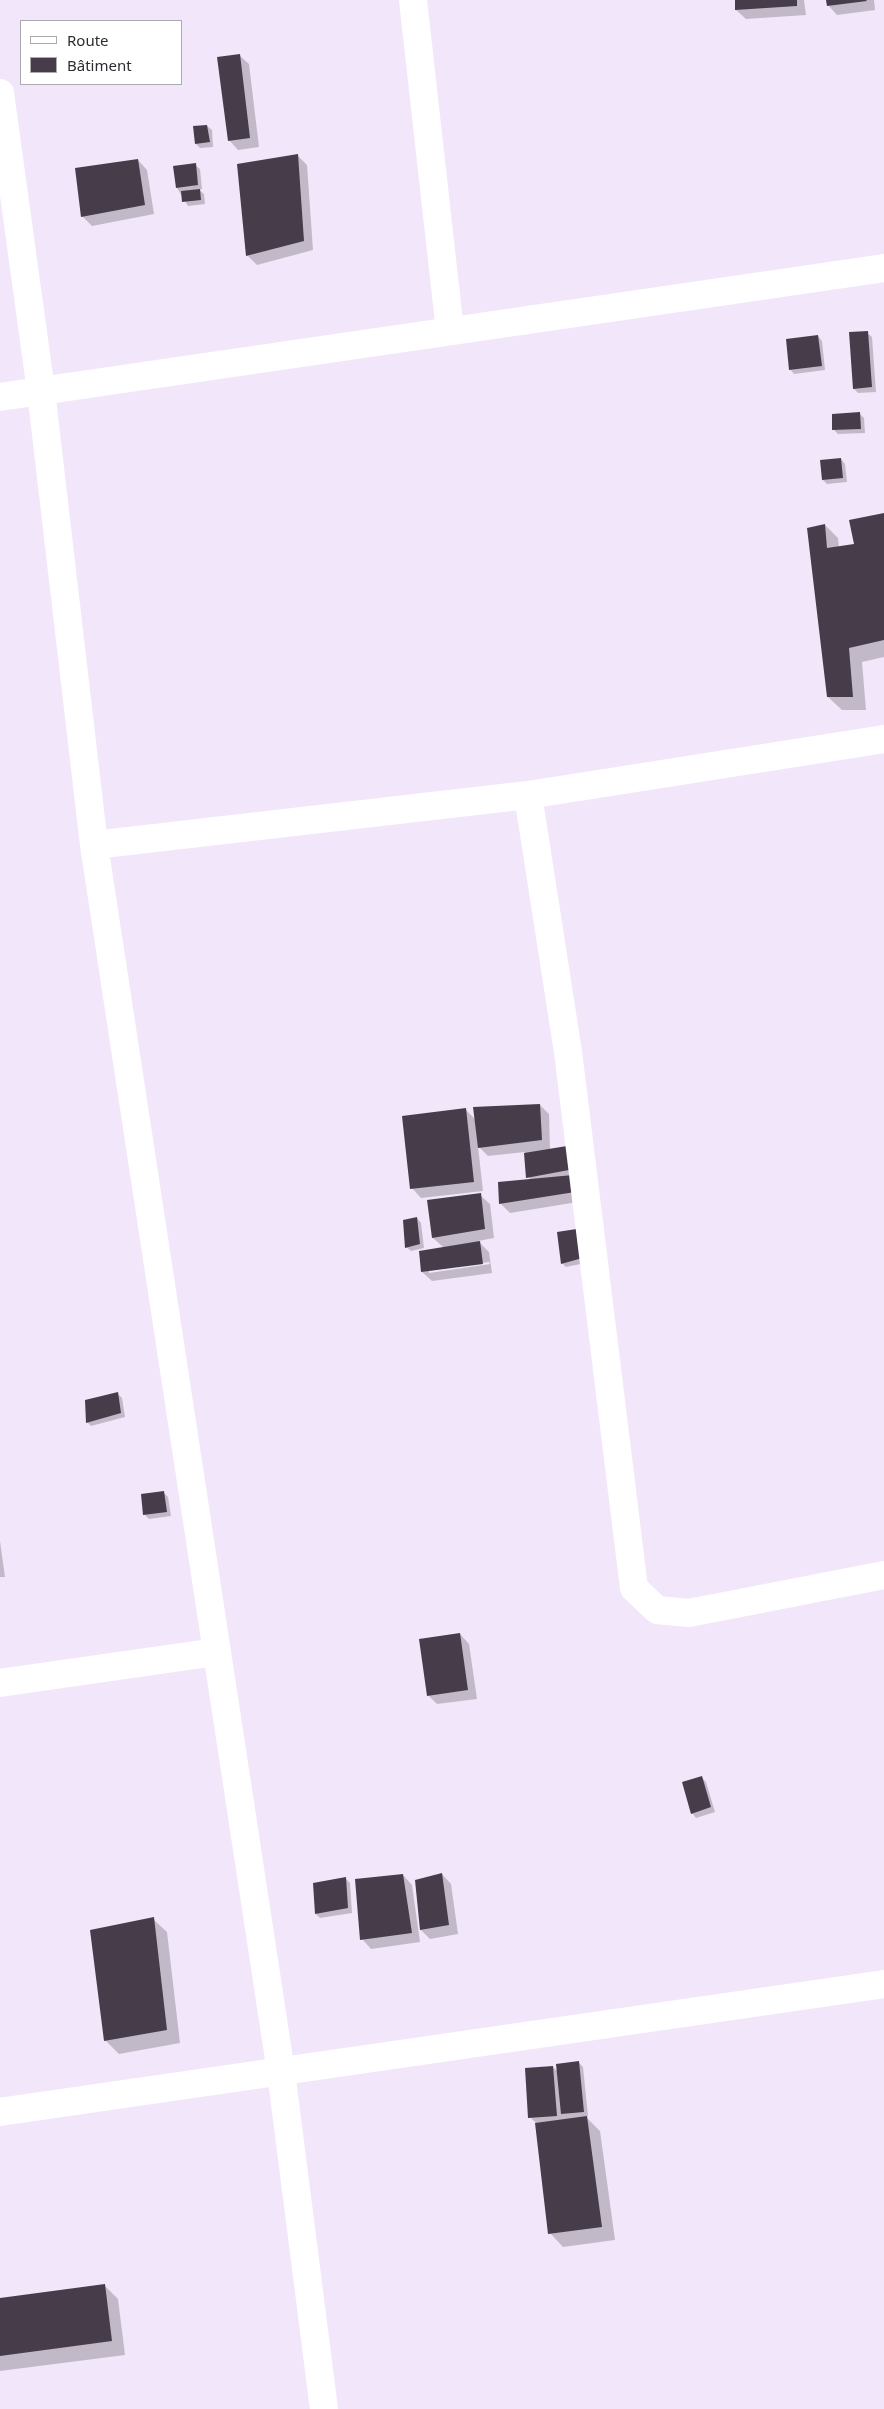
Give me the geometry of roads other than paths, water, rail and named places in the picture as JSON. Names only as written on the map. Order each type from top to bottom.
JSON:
[{"type":"street","points":[[413,0],[450,331]]},
{"type":"street","points":[[0,93],[41,391],[94,845],[281,2072],[324,2409]]},
{"type":"street","points":[[0,397],[884,268]]},
{"type":"street","points":[[94,845],[528,795],[884,739]]},
{"type":"street","points":[[528,795],[568,1052],[634,1588],[657,1610],[689,1613],[884,1576]]},
{"type":"street","points":[[0,1683],[216,1652]]},
{"type":"street","points":[[0,2112],[884,1984]]}]
